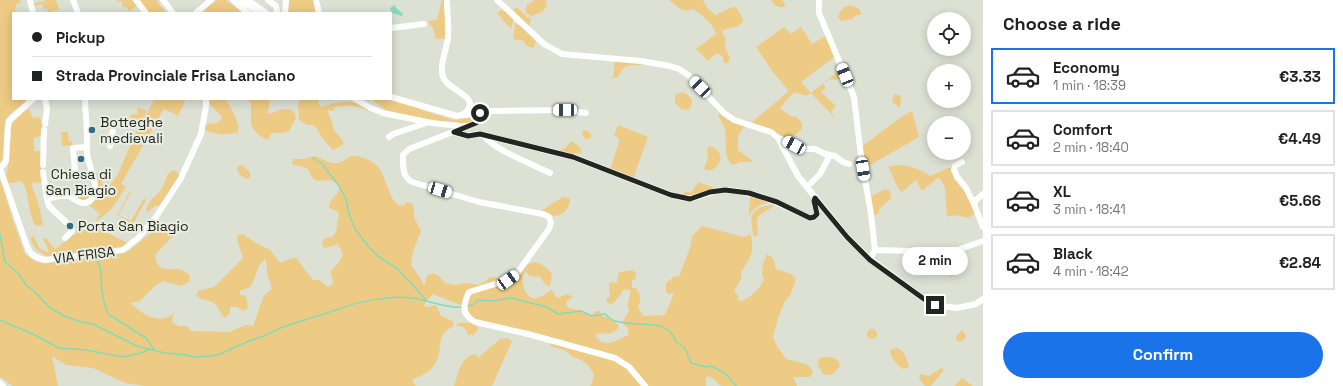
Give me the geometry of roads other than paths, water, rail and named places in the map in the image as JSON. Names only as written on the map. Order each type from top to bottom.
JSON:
[{"type":"street","points":[[30,0],[33,12]]},
{"type":"street","points":[[73,0],[78,12]]},
{"type":"street","points":[[136,0],[144,11]]},
{"type":"street","points":[[163,0],[172,12]]},
{"type":"street","points":[[197,12],[211,0]]},
{"type":"street","points":[[233,0],[247,12]]},
{"type":"street","points":[[242,0],[258,12]]},
{"type":"street","points":[[248,0],[265,12]]},
{"type":"street","points":[[268,0],[276,6],[276,12]]},
{"type":"street","points":[[285,12],[286,0]]},
{"type":"street","points":[[316,0],[319,12]]},
{"type":"street","points":[[447,0],[448,38],[442,68],[442,77],[451,87],[464,94],[470,102],[467,112],[462,115]]},
{"type":"street","points":[[497,0],[544,44],[562,54],[641,62],[679,69],[688,75],[724,114],[734,120],[771,132],[778,138],[798,148],[815,149],[825,154],[835,156],[843,162],[849,164]]},
{"type":"street","points":[[819,0],[819,13],[854,97],[875,250],[870,260]]},
{"type":"street","points":[[392,28],[424,24]]},
{"type":"street","points":[[392,98],[452,114],[462,115],[467,115],[477,111],[480,113],[484,111],[560,110],[586,113]]},
{"type":"street","points":[[0,169],[6,161],[9,121],[31,100]]},
{"type":"street","points":[[43,165],[44,127],[47,109],[45,100]]},
{"type":"street","points":[[47,199],[62,196],[70,197],[84,203],[90,201],[95,193],[87,148],[85,100]]},
{"type":"street","name":"VIA FRISA","points":[[0,169],[31,254],[45,260],[123,250],[138,238],[156,217],[181,178],[201,134],[206,100]]},
{"type":"street","points":[[357,100],[384,113],[428,123],[460,126],[472,124]]},
{"type":"street","points":[[480,113],[481,119],[476,123],[409,149],[403,155],[404,170],[407,180],[479,202],[543,214],[549,217],[551,223],[549,230],[515,276],[508,280],[469,292],[464,312],[467,318],[475,322],[558,341],[615,358],[629,367],[645,386]]},
{"type":"street","points":[[389,137],[428,123]]},
{"type":"street","points":[[110,146],[113,131]]},
{"type":"street","points":[[454,132],[468,136],[483,135],[573,157],[681,198],[690,199],[710,192],[725,190],[749,193],[777,202],[810,218],[817,214],[814,201],[815,198]]},
{"type":"street","points":[[483,135],[497,147],[550,172]]},
{"type":"street","points":[[778,138],[798,176],[847,237],[870,260],[924,299],[935,305],[956,308],[976,304],[983,299]]},
{"type":"street","points":[[75,170],[73,148],[87,148]]},
{"type":"street","points":[[807,187],[820,174],[830,155]]},
{"type":"street","points":[[962,162],[955,166],[954,170],[957,177],[966,188],[983,227]]},
{"type":"street","points":[[43,172],[49,206],[70,225],[72,231],[65,238]]},
{"type":"street","points":[[974,204],[983,194]]},
{"type":"street","points":[[875,250],[946,252],[983,241]]},
{"type":"street","points":[[0,383],[3,386]]},
{"type":"waterway","points":[[313,158],[322,164],[339,186],[346,199],[349,214],[355,229],[368,246],[380,258],[398,269],[426,300]]},
{"type":"waterway","points":[[0,234],[5,262],[17,272],[27,286],[49,307],[64,316],[81,322],[93,324],[137,346],[165,353],[194,357],[220,354],[283,327],[344,307],[374,300],[404,297],[444,306],[463,307]]},
{"type":"waterway","points":[[95,259],[101,269],[102,293],[108,314],[146,338],[154,349]]},
{"type":"waterway","points":[[467,306],[473,305],[478,300],[490,301],[511,298],[547,307],[558,314],[581,311],[592,316],[605,314],[612,320],[620,322],[661,326],[670,331],[676,342],[685,348],[691,363],[706,367],[711,366],[717,369],[726,374],[736,386]]},
{"type":"waterway","points":[[0,320],[35,335],[59,348],[86,350],[123,357],[141,353],[150,349]]},
{"type":"place","name":"Botteghe medievali","points":[[92,130]]},
{"type":"place","name":"Chiesa di San Biagio","points":[[81,159]]},
{"type":"place","name":"Porta San Biagio","points":[[70,226]]}]
